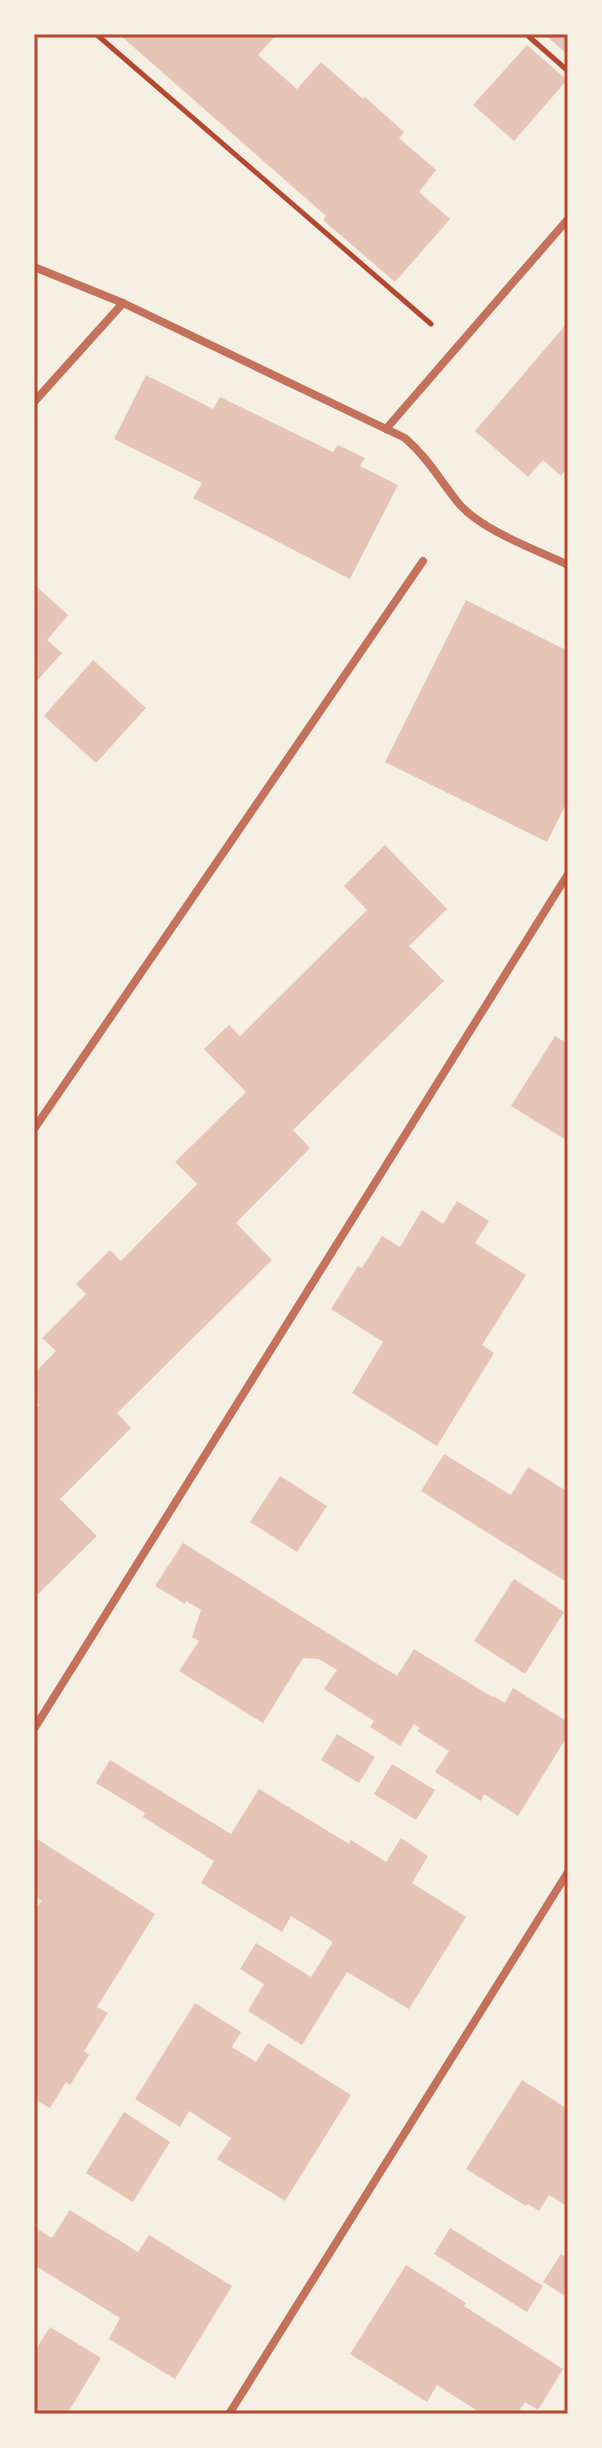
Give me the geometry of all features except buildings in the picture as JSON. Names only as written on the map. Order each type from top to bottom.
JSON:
[{"type":"street","points":[[386,429],[568,219]]},
{"type":"street","points":[[34,267],[123,303],[405,438],[425,455],[461,506],[485,525],[568,565]]},
{"type":"street","points":[[34,402],[123,303]]},
{"type":"street","points":[[34,1129],[423,561]]},
{"type":"street","points":[[34,1729],[568,874]]},
{"type":"street","points":[[229,2414],[568,1872]]},
{"type":"path","points":[[96,34],[457,347]]},
{"type":"path","points":[[526,34],[568,71]]}]
